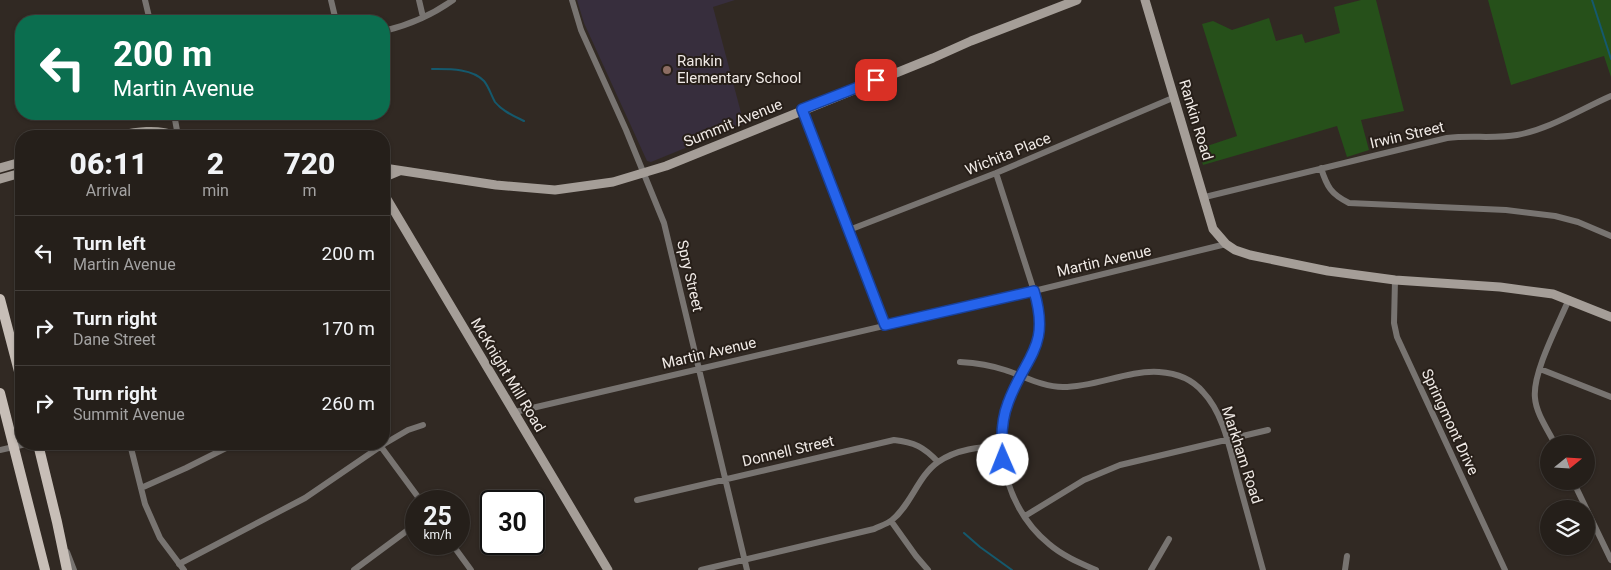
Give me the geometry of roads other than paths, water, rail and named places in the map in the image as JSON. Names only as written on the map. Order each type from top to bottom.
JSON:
[{"type":"main road","points":[[0,299],[15,357]]},
{"type":"main road","points":[[0,393],[45,570]]},
{"type":"main road","points":[[39,450],[67,570]]},
{"type":"street","points":[[145,0],[149,15]]},
{"type":"street","points":[[331,0],[335,15]]},
{"type":"street","points":[[419,0],[423,17]]},
{"type":"street","points":[[390,30],[399,28],[439,10],[453,0]]},
{"type":"street","name":"Spry Street","points":[[572,0],[581,30],[664,223],[747,570]]},
{"type":"street","name":"Summit Avenue","points":[[390,169],[496,184],[555,190],[596,186],[644,173],[933,58],[971,40],[1077,0]]},
{"type":"street","name":"Rankin Road","points":[[1145,0],[1213,229],[1226,244]]},
{"type":"street","name":"Irwin Street","points":[[1205,197],[1446,138],[1466,135],[1516,135],[1540,128],[1611,96]]},
{"type":"street","name":"Wichita Place","points":[[849,230],[996,173],[1175,97]]},
{"type":"street","points":[[802,109],[885,325]]},
{"type":"street","points":[[0,168],[15,164]]},
{"type":"street","points":[[1320,168],[1331,191],[1349,203],[1506,210],[1555,216],[1578,222],[1611,236]]},
{"type":"street","points":[[390,175],[401,170]]},
{"type":"street","points":[[996,173],[1040,309],[1038,338],[1034,353],[1014,389],[1004,414],[1003,460],[1011,490],[1036,532],[1068,558],[1096,570]]},
{"type":"street","points":[[0,179],[15,175]]},
{"type":"street","name":"McKnight Mill Road","points":[[390,203],[608,570]]},
{"type":"street","points":[[1226,244],[1250,255],[1328,271],[1395,280],[1526,290],[1553,294],[1611,317]]},
{"type":"street","name":"Martin Avenue","points":[[515,412],[1034,291],[1226,244]]},
{"type":"street","name":"Springmont Drive","points":[[1395,280],[1394,323],[1397,337],[1506,570]]},
{"type":"street","points":[[1551,435],[1538,408],[1535,397],[1536,381],[1569,299]]},
{"type":"street","name":"Markham Road","points":[[960,362],[990,366],[1043,384],[1060,387],[1073,387],[1144,372],[1177,374],[1203,391],[1219,416],[1263,570]]},
{"type":"street","points":[[1540,369],[1611,397]]},
{"type":"street","points":[[390,440],[408,430],[423,425]]},
{"type":"street","points":[[1025,516],[1084,480],[1102,472],[1268,430]]},
{"type":"street","name":"Donnell Street","points":[[638,500],[894,440],[911,442],[928,452],[938,462]]},
{"type":"street","points":[[700,570],[874,528],[891,521],[938,462],[958,452],[977,447],[1002,446]]},
{"type":"street","points":[[0,450],[14,447]]},
{"type":"street","points":[[132,450],[146,504],[160,538],[184,570]]},
{"type":"street","points":[[141,488],[222,450]]},
{"type":"street","points":[[180,564],[305,498],[373,450]]},
{"type":"street","points":[[386,450],[413,490]]},
{"type":"street","points":[[1577,490],[1611,560]]},
{"type":"street","points":[[891,521],[928,570]]},
{"type":"street","points":[[57,522],[74,570]]},
{"type":"street","points":[[354,570],[364,567],[405,533]]},
{"type":"street","points":[[1151,570],[1169,538]]},
{"type":"street","points":[[460,555],[471,570]]},
{"type":"street","points":[[1345,570],[1347,556]]},
{"type":"waterway","points":[[1592,0],[1611,59]]},
{"type":"waterway","points":[[432,69],[466,71],[479,77],[486,83],[495,102],[501,108],[524,121]]},
{"type":"waterway","points":[[964,533],[1012,570]]},
{"type":"place","name":"Rankin Elementary School","points":[[667,70]]}]
